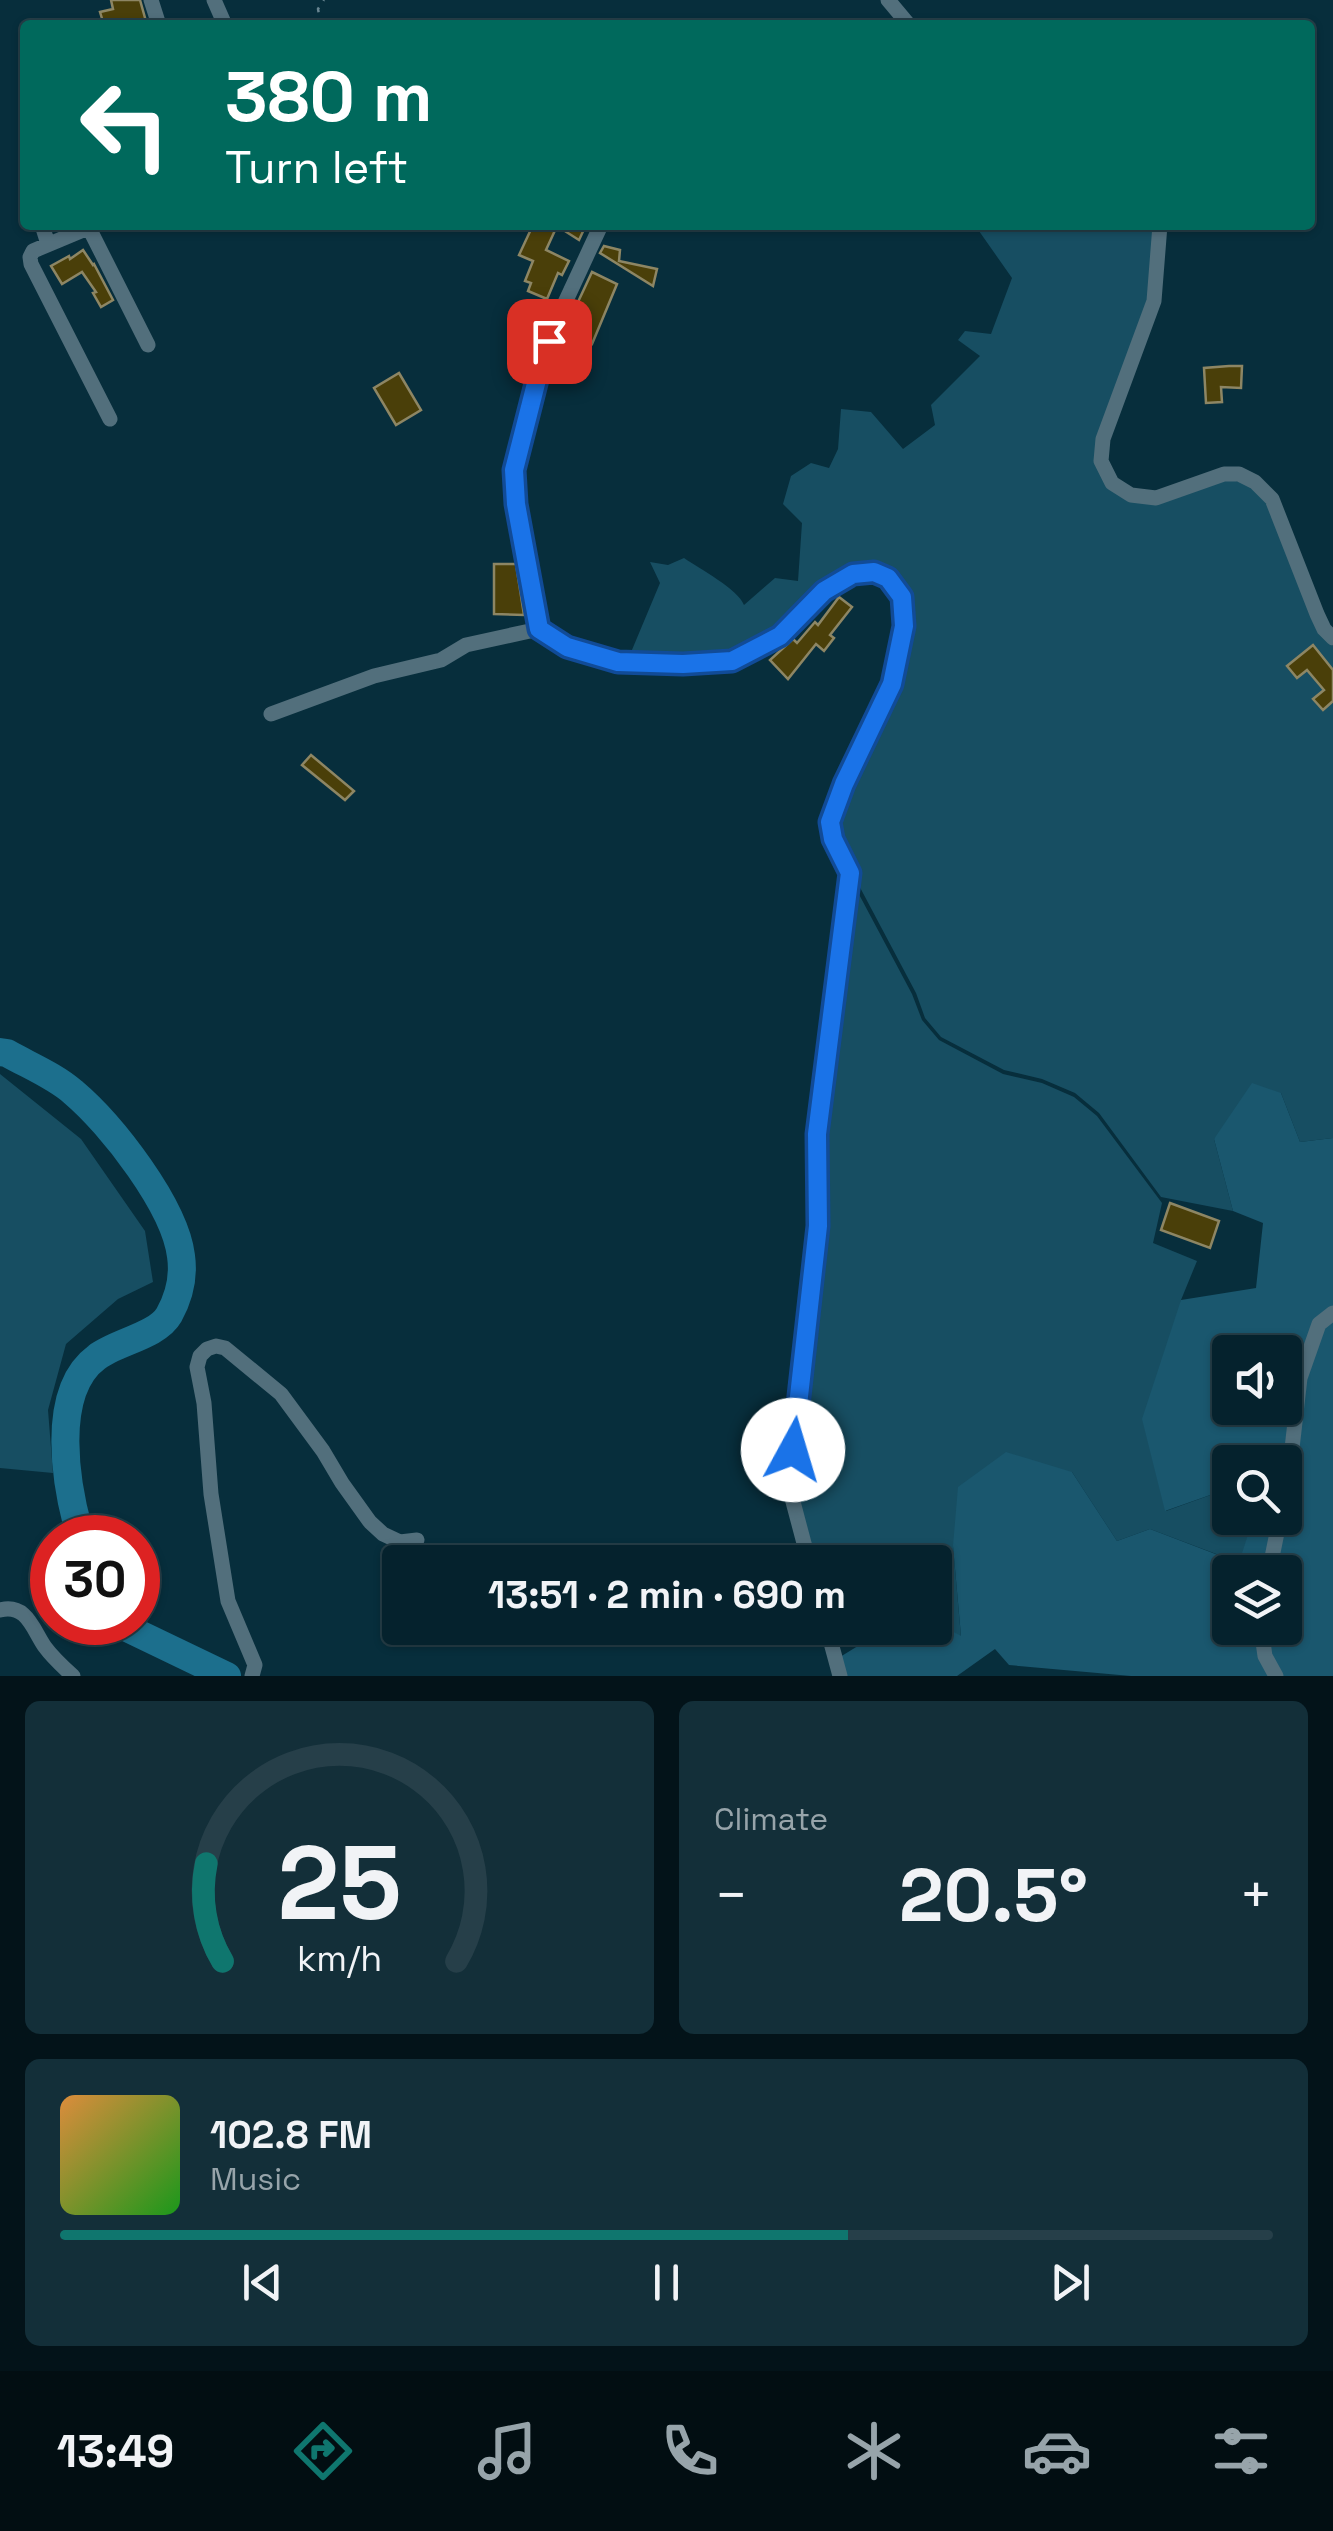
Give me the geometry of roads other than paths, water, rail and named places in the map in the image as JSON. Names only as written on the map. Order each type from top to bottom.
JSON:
[{"type":"street","points":[[888,0],[905,20]]},
{"type":"street","points":[[44,230],[48,244]]},
{"type":"street","points":[[82,230],[33,251],[31,264],[110,418]]},
{"type":"street","points":[[94,230],[148,344]]},
{"type":"street","points":[[539,629],[516,504],[514,470],[542,360],[599,230]]},
{"type":"street","points":[[1160,230],[1154,301],[1104,438],[1101,462],[1112,483],[1131,496],[1156,498],[1224,474],[1239,474],[1256,482],[1272,499],[1316,614],[1333,638]]},
{"type":"street","points":[[270,714],[374,676],[442,660],[466,645],[539,629],[567,647],[618,662],[732,661],[780,636],[824,591],[853,574],[874,572],[888,578],[902,597],[904,626],[892,684],[830,822],[833,839],[850,873],[817,1134],[818,1226],[793,1450],[792,1498],[804,1545]]},
{"type":"street","points":[[1291,1445],[1300,1378],[1319,1324],[1333,1313]]},
{"type":"street","points":[[253,1670],[228,1601],[211,1494],[204,1403],[197,1368],[200,1356],[208,1349],[225,1348],[281,1394],[324,1451],[356,1505],[384,1534],[400,1542],[416,1540]]},
{"type":"street","points":[[0,1610],[9,1607],[23,1614],[44,1645],[73,1676]]},
{"type":"street","points":[[832,1645],[840,1676]]},
{"type":"street","points":[[1264,1645],[1276,1676]]},
{"type":"waterway","points":[[0,1052],[58,1081],[89,1106],[123,1145],[154,1191],[167,1214],[181,1256],[180,1287],[169,1315],[146,1334],[97,1357],[82,1373],[72,1393],[65,1442],[75,1515]]},
{"type":"waterway","points":[[160,1644],[227,1676]]}]
